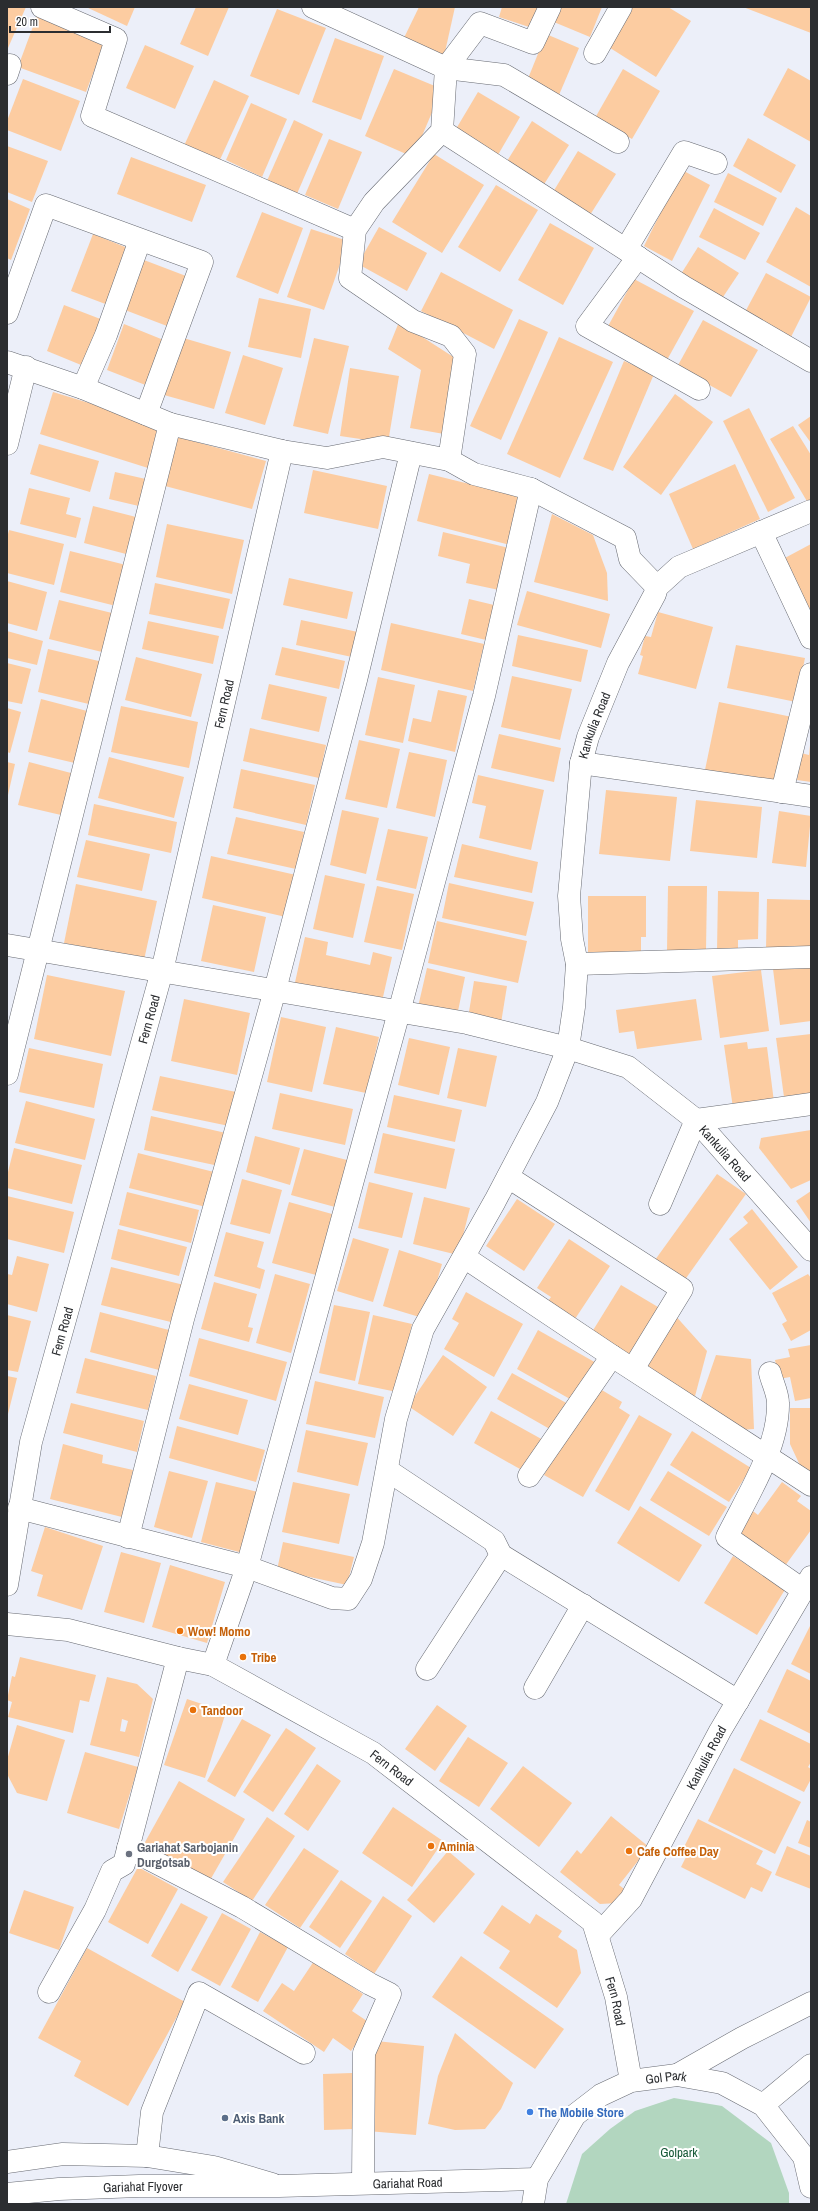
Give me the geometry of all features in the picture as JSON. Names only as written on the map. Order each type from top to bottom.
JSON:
[{"type":"street","points":[[42,7],[116,39],[92,116],[355,230]]},
{"type":"street","points":[[313,7],[446,68],[504,76],[618,142]]},
{"type":"street","points":[[449,460],[465,354],[451,336],[413,321],[350,278],[355,230],[374,202],[442,131],[446,68],[480,23],[533,43],[550,7]]},
{"type":"street","points":[[595,53],[621,7]]},
{"type":"street","points":[[442,131],[684,286],[811,361]]},
{"type":"street","points":[[698,389],[587,326],[632,253],[684,152],[716,163]]},
{"type":"street","points":[[7,313],[46,205],[202,262],[146,414]]},
{"type":"street","points":[[83,388],[106,335],[140,240]]},
{"type":"street","points":[[7,444],[16,364],[83,388],[170,424],[282,451],[327,458],[383,447],[449,460],[474,474],[531,489],[625,538],[630,559],[657,587]]},
{"type":"street","points":[[7,1074],[170,424]]},
{"type":"street","name":"Fern Road","points":[[7,1585],[30,1442],[162,971],[282,451]]},
{"type":"street","points":[[128,1537],[183,1318],[275,990],[356,680],[411,452]]},
{"type":"street","points":[[213,1665],[247,1567],[399,1012],[484,696],[531,489]]},
{"type":"street","name":"Kankulia Road","points":[[247,1567],[332,1598],[348,1599],[362,1579],[373,1543],[396,1419],[423,1329],[508,1177],[547,1102],[568,1048],[574,1007],[577,964],[572,939],[569,896],[582,764],[588,737],[618,663],[655,594],[657,587],[680,567],[811,511]]},
{"type":"street","points":[[762,532],[811,638]]},
{"type":"street","points":[[782,792],[811,674]]},
{"type":"street","points":[[582,764],[811,796]]},
{"type":"street","points":[[7,945],[467,1023],[568,1048]]},
{"type":"street","points":[[577,964],[811,957]]},
{"type":"street","name":"Kankulia Road","points":[[568,1048],[628,1067],[696,1120],[811,1250]]},
{"type":"street","points":[[660,1204],[696,1120],[811,1104]]},
{"type":"street","points":[[508,1177],[682,1289],[634,1369]]},
{"type":"street","points":[[464,1257],[612,1356],[811,1485]]},
{"type":"street","points":[[529,1476],[612,1356]]},
{"type":"street","points":[[770,1373],[778,1402],[776,1429],[767,1456],[727,1537],[807,1584]]},
{"type":"street","points":[[387,1470],[494,1541],[501,1555],[738,1701]]},
{"type":"street","points":[[20,1508],[247,1567]]},
{"type":"street","points":[[427,1669],[501,1555]]},
{"type":"street","name":"Kankulia Road","points":[[598,1935],[631,1899],[738,1701],[807,1584]]},
{"type":"street","points":[[535,1688],[583,1605]]},
{"type":"street","name":"Fern Road","points":[[7,1624],[68,1630],[178,1658],[213,1665],[373,1753],[593,1922],[616,1997],[631,2081]]},
{"type":"street","points":[[48,1992],[95,1910],[112,1871],[124,1864],[178,1658]]},
{"type":"street","points":[[128,1848],[242,1907],[363,1980],[390,1994],[364,2053],[362,2183]]},
{"type":"street","points":[[147,2156],[152,2112],[199,1994],[304,2053]]},
{"type":"street","points":[[677,2075],[742,2038],[811,2003]]},
{"type":"street","points":[[763,2105],[811,2065]]},
{"type":"street","name":"Gol Park","points":[[533,2204],[537,2179],[575,2115],[601,2095],[631,2081],[677,2075],[722,2083],[763,2105],[804,2156],[811,2187]]},
{"type":"street","points":[[7,2162],[63,2154],[147,2156],[214,2167],[279,2186]]},
{"type":"street","name":"Gariahat Road","points":[[279,2186],[537,2179]]},
{"type":"street","name":"Gariahat Flyover","points":[[7,2194],[59,2189],[139,2186],[279,2186]]},
{"type":"green space","name":"Golpark","points":[[674,2098],[722,2106],[771,2143],[789,2193],[789,2204],[566,2204],[582,2154],[610,2129],[635,2111]]},
{"type":"building","points":[[7,7],[26,7],[8,48],[7,47]]},
{"type":"building","points":[[86,7],[135,7],[127,26]]},
{"type":"building","points":[[196,7],[229,7],[208,56],[180,44]]},
{"type":"building","points":[[419,7],[455,7],[443,61],[402,42]]},
{"type":"building","points":[[502,7],[539,7],[532,28],[499,17]]},
{"type":"building","points":[[555,7],[602,7],[590,37],[549,20]]},
{"type":"building","points":[[631,7],[668,7],[691,21],[656,77],[607,46]]},
{"type":"building","points":[[743,7],[811,7],[811,33]]},
{"type":"building","points":[[277,9],[326,28],[299,95],[250,76]]},
{"type":"building","points":[[38,13],[106,39],[86,92],[18,67]]},
{"type":"building","points":[[546,34],[579,48],[559,95],[527,81]]},
{"type":"building","points":[[335,38],[384,56],[361,120],[312,102]]},
{"type":"building","points":[[145,45],[194,66],[175,109],[126,88]]},
{"type":"building","points":[[788,68],[811,81],[811,142],[763,115]]},
{"type":"building","points":[[394,69],[442,89],[413,157],[365,136]]},
{"type":"building","points":[[623,69],[660,91],[632,139],[595,118]]},
{"type":"building","points":[[23,79],[80,101],[61,151],[7,130],[7,121]]},
{"type":"building","points":[[214,80],[249,96],[218,164],[183,148]]},
{"type":"building","points":[[478,92],[520,117],[495,160],[453,134]]},
{"type":"building","points":[[251,103],[287,119],[262,177],[226,160]]},
{"type":"building","points":[[294,120],[323,134],[296,196],[266,183]]},
{"type":"building","points":[[532,121],[569,145],[541,189],[504,166]]},
{"type":"building","points":[[748,138],[796,165],[781,193],[733,166]]},
{"type":"building","points":[[329,139],[362,152],[338,209],[305,195]]},
{"type":"building","points":[[7,146],[48,161],[32,202],[7,192]]},
{"type":"building","points":[[578,151],[616,174],[590,215],[553,192]]},
{"type":"building","points":[[434,154],[484,185],[442,253],[392,222]]},
{"type":"building","points":[[131,157],[206,185],[192,222],[117,194]]},
{"type":"building","points":[[682,170],[710,185],[672,261],[644,246]]},
{"type":"building","points":[[728,173],[777,198],[763,226],[714,202]]},
{"type":"building","points":[[496,185],[538,210],[500,272],[458,247]]},
{"type":"building","points":[[7,199],[30,209],[11,260],[7,258]]},
{"type":"building","points":[[796,207],[811,216],[811,287],[766,262]]},
{"type":"building","points":[[714,208],[760,233],[745,260],[699,237]]},
{"type":"building","points":[[262,212],[303,228],[278,294],[236,277]]},
{"type":"building","points":[[550,223],[594,248],[563,305],[518,280]]},
{"type":"building","points":[[379,227],[427,253],[407,291],[358,264]]},
{"type":"building","points":[[311,229],[348,241],[324,310],[287,297]]},
{"type":"building","points":[[93,234],[130,249],[108,305],[71,291]]},
{"type":"building","points":[[698,247],[739,273],[721,300],[681,274]]},
{"type":"building","points":[[144,260],[186,276],[167,326],[125,310]]},
{"type":"building","points":[[441,272],[513,310],[494,349],[421,311]]},
{"type":"building","points":[[766,273],[811,297],[790,339],[744,314]]},
{"type":"building","points":[[634,279],[694,311],[667,360],[607,328]]},
{"type":"building","points":[[259,298],[311,309],[301,358],[248,347]]},
{"type":"building","points":[[64,305],[103,320],[86,367],[47,351]]},
{"type":"building","points":[[519,319],[548,332],[501,440],[470,426]]},
{"type":"building","points":[[703,320],[758,350],[731,397],[677,367]]},
{"type":"building","points":[[399,322],[455,358],[444,434],[410,428],[421,370],[388,349]]},
{"type":"building","points":[[124,324],[166,341],[148,386],[107,370]]},
{"type":"building","points":[[180,337],[231,352],[214,409],[164,395]]},
{"type":"building","points":[[559,337],[613,362],[560,478],[507,454]]},
{"type":"building","points":[[314,338],[349,346],[328,434],[293,426]]},
{"type":"building","points":[[243,355],[283,368],[265,425],[225,413]]},
{"type":"building","points":[[624,361],[654,374],[613,471],[583,459]]},
{"type":"building","points":[[350,368],[399,376],[388,443],[340,436]]},
{"type":"building","points":[[53,392],[161,425],[148,468],[40,434]]},
{"type":"building","points":[[675,394],[713,422],[661,495],[623,467]]},
{"type":"building","points":[[749,408],[795,498],[768,512],[723,421]]},
{"type":"building","points":[[811,416],[811,443],[798,425]]},
{"type":"building","points":[[793,426],[811,455],[811,501],[808,503],[770,439]]},
{"type":"building","points":[[178,437],[266,461],[252,509],[165,486]]},
{"type":"building","points":[[39,444],[99,461],[90,492],[30,474]]},
{"type":"building","points":[[735,464],[760,519],[693,549],[669,494]]},
{"type":"building","points":[[313,470],[387,486],[378,529],[304,513]]},
{"type":"building","points":[[115,472],[150,480],[143,507],[109,499]]},
{"type":"building","points":[[429,474],[526,498],[514,546],[417,521]]},
{"type":"building","points":[[29,488],[70,498],[66,514],[81,518],[76,538],[20,524]]},
{"type":"building","points":[[93,506],[136,517],[126,554],[84,543]]},
{"type":"building","points":[[552,514],[593,535],[607,573],[608,601],[534,582]]},
{"type":"building","points":[[167,524],[244,540],[232,594],[156,577]]},
{"type":"building","points":[[9,530],[64,544],[54,585],[7,573],[7,538]]},
{"type":"building","points":[[443,532],[509,548],[499,590],[466,583],[470,564],[438,556]]},
{"type":"building","points":[[811,544],[811,612],[783,559]]},
{"type":"building","points":[[70,551],[126,565],[116,606],[60,592]]},
{"type":"building","points":[[289,578],[353,592],[347,619],[283,605]]},
{"type":"building","points":[[7,581],[47,592],[37,631],[7,623]]},
{"type":"building","points":[[155,583],[230,599],[223,629],[149,614]]},
{"type":"building","points":[[527,591],[610,614],[601,648],[517,625]]},
{"type":"building","points":[[469,599],[494,605],[486,640],[461,634]]},
{"type":"building","points":[[59,600],[112,613],[102,652],[49,639]]},
{"type":"building","points":[[658,612],[713,627],[696,689],[638,674],[643,656],[640,655],[645,636],[651,637]]},
{"type":"building","points":[[301,620],[358,632],[352,657],[296,645]]},
{"type":"building","points":[[148,621],[219,636],[213,664],[142,649]]},
{"type":"building","points":[[391,623],[484,644],[473,691],[381,670]]},
{"type":"building","points":[[7,631],[43,641],[37,665],[7,658]]},
{"type":"building","points":[[518,635],[588,650],[581,682],[512,666]]},
{"type":"building","points":[[736,645],[805,658],[796,702],[727,688]]},
{"type":"building","points":[[282,647],[345,661],[339,689],[275,675]]},
{"type":"building","points":[[48,649],[103,662],[93,705],[38,692]]},
{"type":"building","points":[[136,657],[202,674],[191,717],[125,700]]},
{"type":"building","points":[[7,663],[31,669],[22,704],[7,701]]},
{"type":"building","points":[[512,676],[572,689],[560,740],[501,727]]},
{"type":"building","points":[[378,677],[415,685],[403,743],[365,735]]},
{"type":"building","points":[[269,684],[327,697],[319,732],[261,719]]},
{"type":"building","points":[[438,690],[467,696],[455,752],[408,741],[413,718],[431,722]]},
{"type":"building","points":[[41,699],[91,712],[79,764],[28,752]]},
{"type":"building","points":[[719,702],[792,717],[778,785],[705,770]]},
{"type":"building","points":[[121,706],[198,722],[189,768],[111,752]]},
{"type":"building","points":[[7,708],[21,712],[10,753],[7,752]]},
{"type":"building","points":[[250,728],[326,745],[319,778],[243,761]]},
{"type":"building","points":[[499,734],[561,748],[554,782],[491,768]]},
{"type":"building","points":[[359,740],[400,749],[387,808],[345,799]]},
{"type":"building","points":[[810,745],[811,782],[797,780],[801,753],[809,755]]},
{"type":"building","points":[[409,752],[447,760],[435,817],[396,808]]},
{"type":"building","points":[[109,757],[184,777],[174,818],[98,798]]},
{"type":"building","points":[[7,762],[15,764],[8,795],[7,794]]},
{"type":"building","points":[[29,762],[71,773],[61,815],[18,805]]},
{"type":"building","points":[[241,769],[315,785],[306,825],[233,808]]},
{"type":"building","points":[[478,775],[544,790],[531,850],[479,838],[486,806],[472,803]]},
{"type":"building","points":[[606,790],[677,797],[670,861],[599,854]]},
{"type":"building","points":[[696,800],[762,807],[757,858],[690,851]]},
{"type":"building","points":[[94,804],[177,822],[171,853],[88,835]]},
{"type":"building","points":[[342,810],[379,818],[366,874],[330,865]]},
{"type":"building","points":[[779,811],[811,816],[806,867],[772,863]]},
{"type":"building","points":[[236,817],[304,832],[296,869],[227,854]]},
{"type":"building","points":[[388,829],[428,837],[416,889],[376,880]]},
{"type":"building","points":[[86,840],[150,854],[142,891],[77,877]]},
{"type":"building","points":[[462,844],[538,862],[532,893],[454,877]]},
{"type":"building","points":[[211,856],[296,875],[286,917],[202,898]]},
{"type":"building","points":[[325,875],[365,884],[353,938],[313,929]]},
{"type":"building","points":[[449,883],[534,902],[526,936],[442,918]]},
{"type":"building","points":[[76,884],[157,901],[144,960],[64,943]]},
{"type":"building","points":[[377,886],[414,894],[402,950],[364,942]]},
{"type":"building","points":[[668,886],[707,886],[706,950],[667,950]]},
{"type":"building","points":[[718,891],[759,892],[758,939],[738,940],[738,951],[717,951]]},
{"type":"building","points":[[588,896],[646,896],[646,937],[641,937],[641,954],[588,954]]},
{"type":"building","points":[[767,899],[811,900],[811,949],[766,949]]},
{"type":"building","points":[[213,905],[266,917],[254,972],[201,961]]},
{"type":"building","points":[[437,921],[527,941],[518,983],[428,963]]},
{"type":"building","points":[[305,937],[328,942],[326,955],[370,965],[373,952],[392,957],[381,1006],[294,987]]},
{"type":"building","points":[[811,964],[811,1021],[780,1025],[773,969]]},
{"type":"building","points":[[427,968],[465,977],[457,1016],[418,1007]]},
{"type":"building","points":[[761,970],[769,1031],[720,1038],[712,976]]},
{"type":"building","points":[[47,975],[125,991],[111,1056],[34,1039]]},
{"type":"building","points":[[474,981],[507,986],[501,1023],[468,1018]]},
{"type":"building","points":[[184,999],[250,1013],[237,1075],[171,1061]]},
{"type":"building","points":[[696,999],[702,1040],[637,1049],[634,1031],[619,1033],[616,1010]]},
{"type":"building","points":[[281,1017],[326,1027],[312,1092],[267,1082]]},
{"type":"building","points":[[336,1027],[379,1037],[366,1093],[323,1084]]},
{"type":"building","points":[[811,1034],[811,1093],[784,1097],[776,1038]]},
{"type":"building","points":[[409,1038],[450,1047],[439,1095],[398,1085]]},
{"type":"building","points":[[747,1042],[748,1049],[767,1047],[774,1102],[733,1108],[724,1045]]},
{"type":"building","points":[[29,1048],[103,1064],[94,1108],[19,1092]]},
{"type":"building","points":[[458,1048],[497,1056],[486,1107],[447,1098]]},
{"type":"building","points":[[160,1076],[236,1092],[229,1126],[152,1110]]},
{"type":"building","points":[[280,1093],[353,1109],[345,1145],[272,1129]]},
{"type":"building","points":[[394,1095],[462,1110],[455,1142],[387,1127]]},
{"type":"building","points":[[26,1101],[95,1119],[85,1160],[15,1143]]},
{"type":"building","points":[[151,1116],[226,1133],[219,1166],[144,1150]]},
{"type":"building","points":[[811,1130],[811,1180],[791,1189],[759,1148],[761,1138]]},
{"type":"building","points":[[383,1133],[455,1149],[446,1189],[374,1173]]},
{"type":"building","points":[[255,1136],[300,1148],[290,1185],[246,1172]]},
{"type":"building","points":[[14,1148],[82,1165],[72,1204],[7,1188],[7,1176]]},
{"type":"building","points":[[304,1149],[347,1160],[335,1207],[291,1195]]},
{"type":"building","points":[[138,1153],[214,1172],[206,1207],[129,1188]]},
{"type":"building","points":[[717,1174],[746,1194],[684,1281],[655,1260]]},
{"type":"building","points":[[242,1179],[282,1190],[270,1234],[230,1224]]},
{"type":"building","points":[[369,1182],[413,1193],[402,1238],[358,1228]]},
{"type":"building","points":[[811,1191],[811,1223],[796,1201]]},
{"type":"building","points":[[127,1192],[199,1210],[191,1243],[119,1225]]},
{"type":"building","points":[[7,1196],[74,1212],[64,1253],[7,1239]]},
{"type":"building","points":[[424,1197],[470,1208],[458,1255],[413,1244]]},
{"type":"building","points":[[517,1199],[555,1224],[524,1271],[486,1246]]},
{"type":"building","points":[[289,1202],[332,1214],[316,1275],[272,1263]]},
{"type":"building","points":[[752,1209],[798,1267],[770,1290],[729,1239],[748,1223],[743,1217]]},
{"type":"building","points":[[118,1229],[187,1247],[179,1276],[111,1259]]},
{"type":"building","points":[[226,1232],[264,1242],[257,1267],[265,1270],[260,1289],[214,1276]]},
{"type":"building","points":[[353,1238],[389,1249],[373,1302],[337,1291]]},
{"type":"building","points":[[569,1239],[610,1266],[573,1322],[546,1304],[551,1297],[537,1288]]},
{"type":"building","points":[[399,1250],[442,1264],[426,1319],[383,1306]]},
{"type":"building","points":[[17,1256],[49,1264],[37,1312],[7,1304],[7,1274],[12,1275]]},
{"type":"building","points":[[111,1267],[184,1285],[175,1323],[101,1305]]},
{"type":"building","points":[[275,1274],[310,1284],[291,1353],[256,1343]]},
{"type":"building","points":[[808,1274],[811,1278],[811,1330],[791,1341],[782,1324],[787,1321],[772,1293]]},
{"type":"building","points":[[214,1282],[257,1294],[248,1327],[253,1328],[249,1342],[201,1329]]},
{"type":"building","points":[[621,1285],[663,1310],[634,1357],[592,1332]]},
{"type":"building","points":[[466,1292],[523,1324],[494,1377],[444,1349],[459,1323],[452,1319]]},
{"type":"building","points":[[334,1305],[370,1312],[355,1381],[319,1373]]},
{"type":"building","points":[[100,1312],[169,1330],[159,1370],[90,1352]]},
{"type":"building","points":[[673,1313],[707,1351],[694,1400],[640,1366]]},
{"type":"building","points":[[7,1315],[31,1321],[18,1372],[7,1370]]},
{"type":"building","points":[[373,1315],[412,1324],[397,1392],[358,1384]]},
{"type":"building","points":[[538,1330],[598,1364],[577,1403],[517,1369]]},
{"type":"building","points":[[199,1338],[287,1362],[276,1401],[189,1376]]},
{"type":"building","points":[[811,1345],[811,1398],[795,1401],[790,1377],[779,1379],[775,1360],[790,1357],[788,1349]]},
{"type":"building","points":[[443,1355],[487,1387],[453,1436],[408,1406]]},
{"type":"building","points":[[716,1355],[751,1359],[754,1429],[740,1430],[700,1401]]},
{"type":"building","points":[[85,1358],[156,1376],[148,1410],[76,1393]]},
{"type":"building","points":[[512,1373],[570,1405],[555,1432],[497,1399]]},
{"type":"building","points":[[7,1376],[17,1378],[8,1414],[7,1414]]},
{"type":"building","points":[[315,1381],[384,1397],[375,1438],[306,1424]]},
{"type":"building","points":[[189,1384],[248,1400],[238,1435],[179,1419]]},
{"type":"building","points":[[595,1386],[622,1402],[619,1408],[630,1415],[583,1497],[544,1475]]},
{"type":"building","points":[[71,1403],[144,1421],[137,1452],[63,1433]]},
{"type":"building","points":[[790,1408],[811,1408],[811,1474],[804,1474],[790,1444]]},
{"type":"building","points":[[491,1411],[545,1441],[527,1473],[474,1443]]},
{"type":"building","points":[[639,1415],[672,1434],[629,1511],[595,1491]]},
{"type":"building","points":[[177,1426],[265,1450],[256,1482],[169,1458]]},
{"type":"building","points":[[306,1430],[368,1443],[358,1486],[297,1472]]},
{"type":"building","points":[[692,1431],[751,1468],[729,1502],[670,1465]]},
{"type":"building","points":[[63,1444],[103,1455],[102,1463],[133,1470],[122,1517],[50,1499]]},
{"type":"building","points":[[169,1471],[208,1481],[192,1538],[154,1527]]},
{"type":"building","points":[[668,1471],[727,1507],[709,1536],[650,1500]]},
{"type":"building","points":[[216,1482],[258,1492],[243,1553],[201,1542]]},
{"type":"building","points":[[293,1482],[350,1494],[339,1544],[282,1532]]},
{"type":"building","points":[[782,1482],[801,1496],[797,1501],[811,1511],[811,1530],[782,1570],[731,1533],[749,1508],[758,1515]]},
{"type":"building","points":[[640,1506],[702,1545],[679,1582],[617,1543]]},
{"type":"building","points":[[45,1527],[103,1546],[82,1610],[37,1596],[43,1575],[31,1571]]},
{"type":"building","points":[[283,1542],[354,1557],[347,1585],[277,1570]]},
{"type":"building","points":[[121,1552],[161,1563],[144,1623],[104,1612]]},
{"type":"building","points":[[733,1556],[786,1588],[757,1635],[704,1603]]},
{"type":"building","points":[[170,1565],[225,1582],[207,1643],[152,1627]]},
{"type":"building","points":[[811,1624],[811,1674],[791,1664]]},
{"type":"building","points":[[20,1657],[96,1675],[89,1702],[80,1700],[73,1733],[8,1717],[12,1702],[7,1700],[12,1676],[15,1677]]},
{"type":"building","points":[[787,1669],[811,1681],[811,1734],[767,1712]]},
{"type":"building","points":[[107,1677],[137,1684],[153,1699],[139,1757],[90,1745]],"holes":[[[122,1719],[128,1721],[125,1732],[120,1731]]]},
{"type":"building","points":[[187,1699],[226,1712],[205,1778],[164,1765]]},
{"type":"building","points":[[437,1705],[467,1726],[435,1771],[405,1749]]},
{"type":"building","points":[[242,1719],[271,1735],[235,1797],[207,1781]]},
{"type":"building","points":[[760,1719],[811,1744],[811,1762],[808,1767],[811,1769],[811,1779],[804,1792],[740,1760]]},
{"type":"building","points":[[17,1725],[65,1740],[47,1801],[17,1793],[7,1774],[7,1760]]},
{"type":"building","points":[[286,1728],[316,1748],[273,1812],[243,1792]]},
{"type":"building","points":[[468,1737],[508,1763],[479,1807],[439,1781]]},
{"type":"building","points":[[85,1752],[138,1767],[119,1829],[67,1813]]},
{"type":"building","points":[[317,1764],[341,1781],[308,1831],[284,1814]]},
{"type":"building","points":[[523,1766],[572,1803],[539,1847],[490,1809]]},
{"type":"building","points":[[734,1768],[801,1802],[775,1854],[708,1821]]},
{"type":"building","points":[[179,1781],[245,1819],[209,1882],[144,1844]]},
{"type":"building","points":[[393,1807],[443,1841],[412,1887],[362,1853]]},
{"type":"building","points":[[611,1816],[649,1847],[619,1885],[628,1892],[618,1903],[600,1904],[560,1872],[577,1850],[581,1854]]},
{"type":"building","points":[[267,1817],[295,1836],[252,1901],[223,1882]]},
{"type":"building","points":[[698,1819],[763,1851],[756,1864],[772,1872],[762,1892],[751,1887],[745,1899],[681,1867],[689,1851],[683,1849]]},
{"type":"building","points":[[807,1820],[811,1822],[811,1848],[798,1843]]},
{"type":"building","points":[[787,1846],[811,1856],[811,1889],[775,1875]]},
{"type":"building","points":[[304,1848],[339,1871],[300,1928],[265,1905]]},
{"type":"building","points":[[448,1851],[475,1874],[434,1923],[407,1900]]},
{"type":"building","points":[[138,1867],[178,1889],[148,1944],[108,1922]]},
{"type":"building","points":[[341,1880],[372,1901],[340,1948],[309,1927]]},
{"type":"building","points":[[24,1890],[74,1907],[59,1950],[9,1933]]},
{"type":"building","points":[[383,1896],[412,1916],[374,1974],[345,1954]]},
{"type":"building","points":[[181,1903],[208,1917],[178,1972],[151,1956]]},
{"type":"building","points":[[502,1905],[530,1924],[536,1914],[562,1931],[558,1937],[577,1950],[581,1973],[557,2008],[499,1968],[510,1951],[483,1933]]},
{"type":"building","points":[[222,1913],[251,1929],[220,1986],[191,1970]]},
{"type":"building","points":[[260,1932],[288,1947],[258,2002],[231,1987]]},
{"type":"building","points":[[87,1948],[185,2002],[128,2106],[74,2076],[81,2061],[38,2038]]},
{"type":"building","points":[[461,1956],[564,2029],[535,2069],[432,1997]]},
{"type":"building","points":[[314,1961],[363,1994],[352,2011],[370,2023],[351,2051],[333,2038],[324,2052],[263,2011],[282,1983],[294,1991]]},
{"type":"building","points":[[455,2033],[513,2083],[501,2109],[485,2129],[455,2130],[428,2124],[438,2076]]},
{"type":"building","points":[[376,2041],[424,2046],[416,2135],[367,2131]]},
{"type":"building","points":[[352,2073],[354,2129],[324,2130],[323,2074]]},
{"type":"place","name":"Wow! Momo","points":[[180,1631]]},
{"type":"place","name":"Tribe","points":[[243,1657]]},
{"type":"place","name":"Tandoor","points":[[193,1710]]},
{"type":"place","name":"Aminia","points":[[431,1846]]},
{"type":"place","name":"Cafe Coffee Day","points":[[629,1851]]},
{"type":"place","name":"Gariahat Sarbojanin Durgotsab","points":[[129,1854]]},
{"type":"place","name":"The Mobile Store","points":[[530,2112]]},
{"type":"place","name":"Axis Bank","points":[[225,2118]]}]
